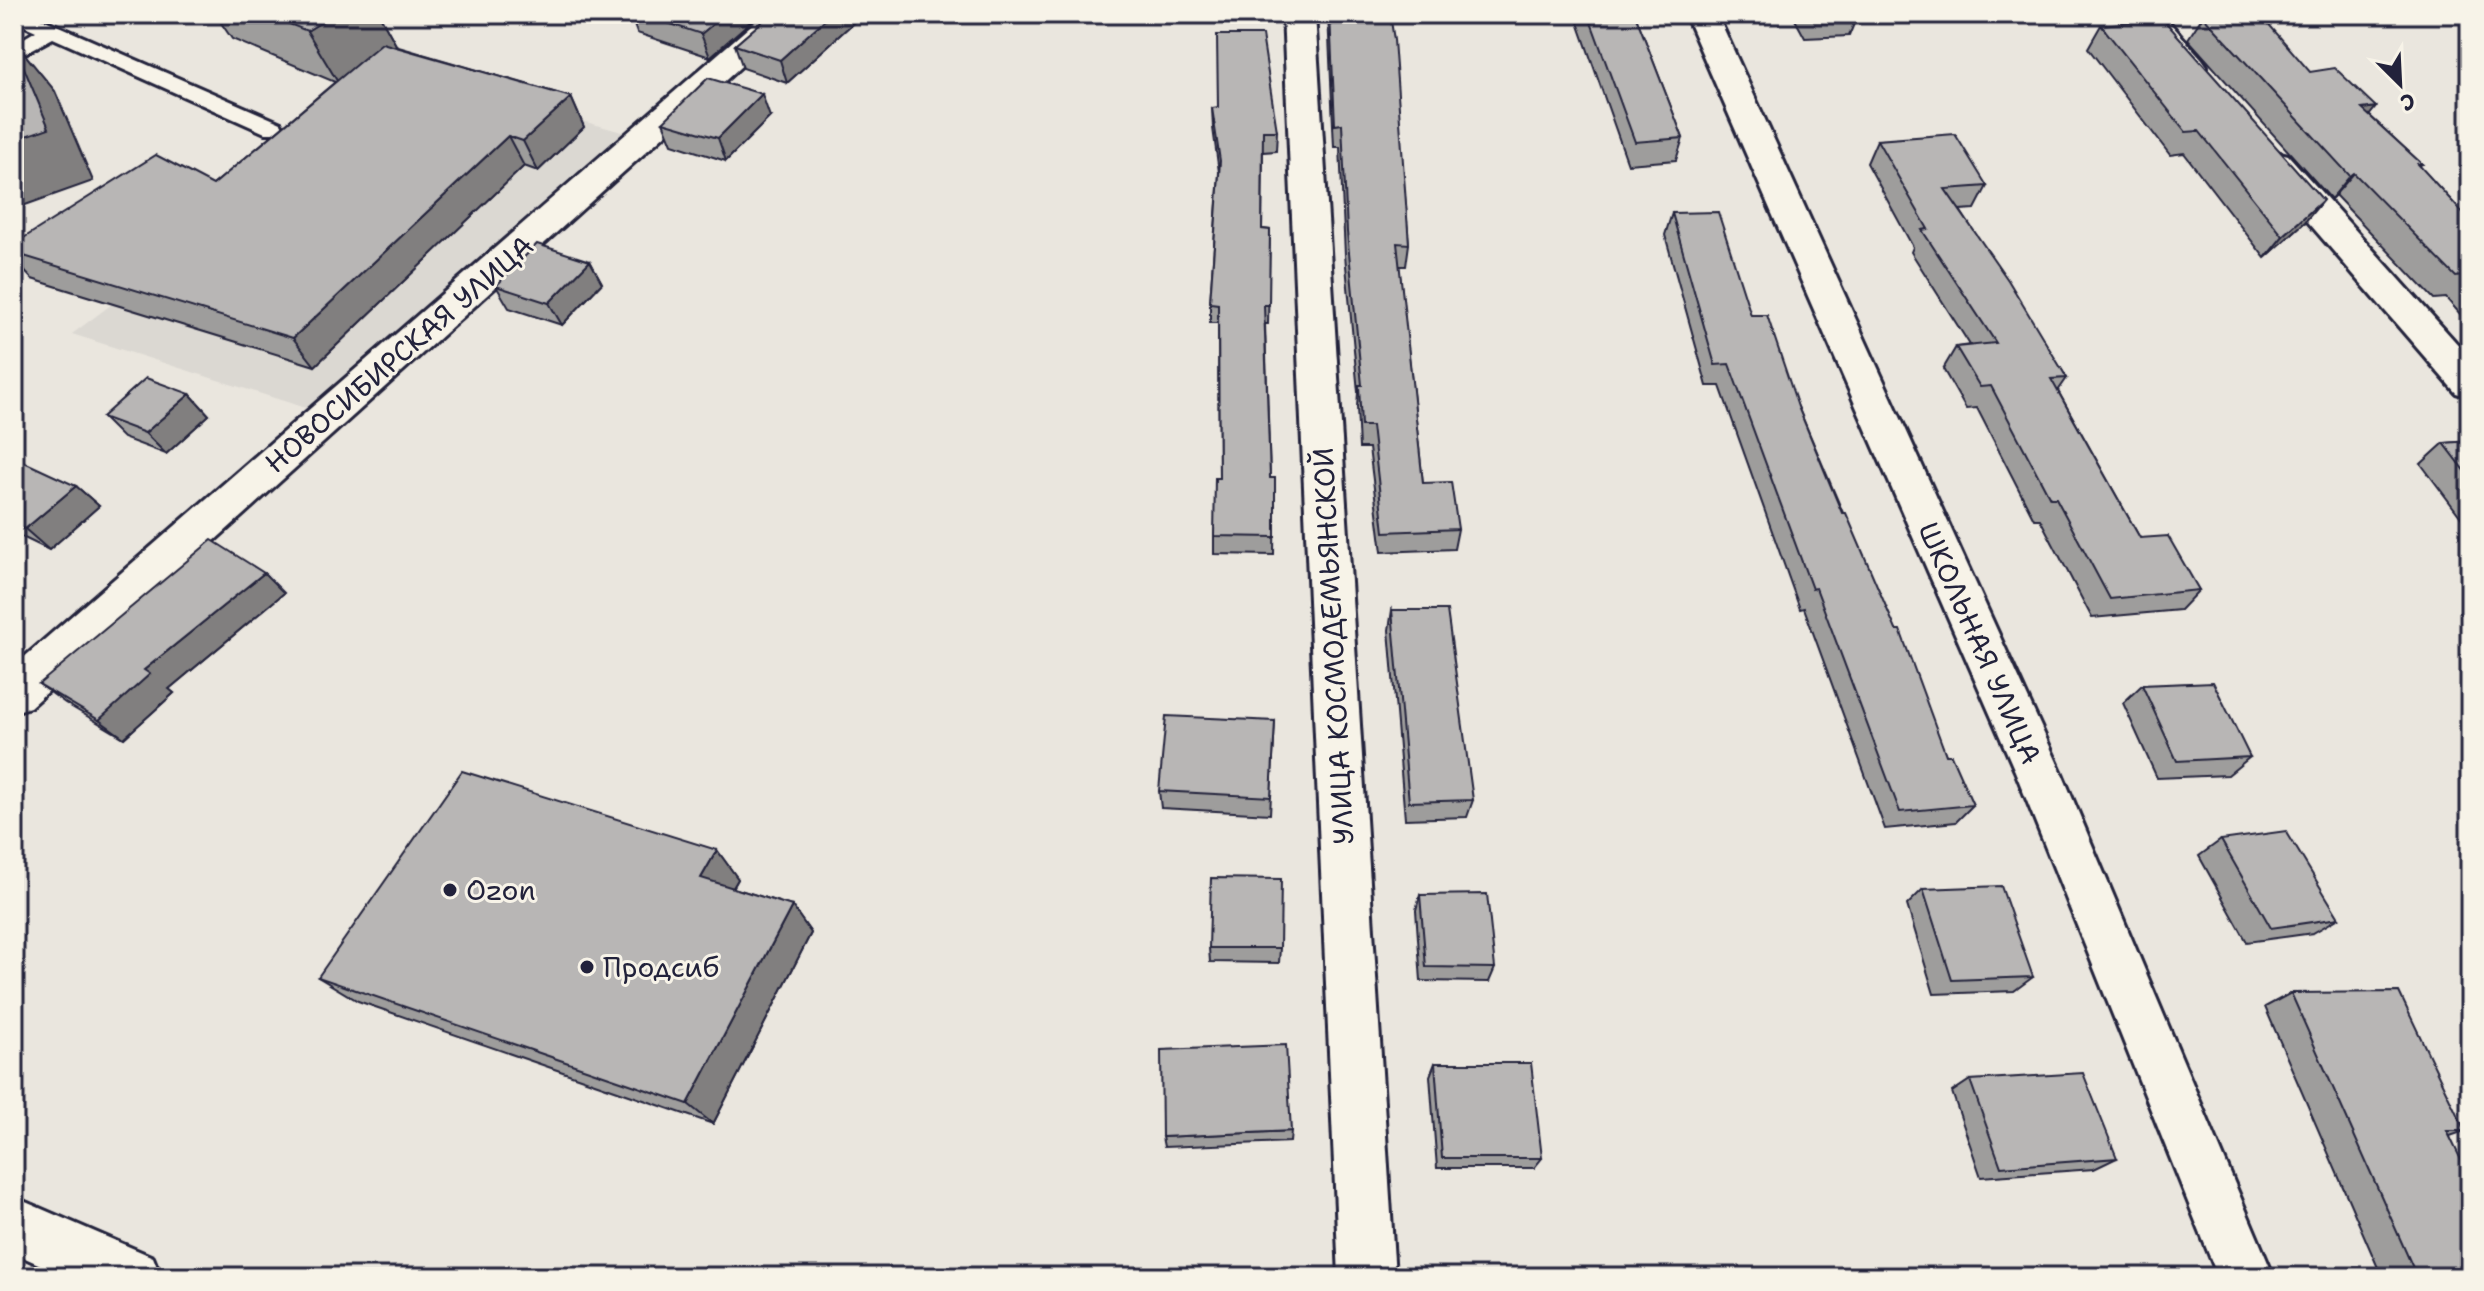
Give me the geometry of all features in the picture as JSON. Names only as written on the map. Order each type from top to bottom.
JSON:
[{"type":"street","name":"НОВОСИБИРСКАЯ УЛИЦА","points":[[14,693],[783,14]]},
{"type":"street","name":"УЛИЦА КОСМОДЕМЬЯНСКОЙ","points":[[1299,14],[1367,1277]]},
{"type":"street","name":"ШКОЛЬНАЯ УЛИЦА","points":[[1701,14],[2038,771],[2246,1277]]},
{"type":"street","points":[[2145,14],[2208,85]]},
{"type":"street","points":[[2250,133],[2470,383]]},
{"type":"street","points":[[14,1225],[133,1277]]},
{"type":"lane","points":[[14,14],[273,128]]},
{"type":"lane","points":[[14,53],[51,31]]},
{"type":"shaded area","points":[[418,75],[647,139],[347,421],[72,334]]},
{"type":"building","points":[[264,14],[334,14],[307,31]]},
{"type":"building","points":[[640,14],[725,14],[701,34]]},
{"type":"building","points":[[771,14],[831,14],[780,60],[735,45]]},
{"type":"building","points":[[1330,14],[1390,14],[1409,244],[1397,243],[1423,483],[1451,482],[1458,529],[1384,532],[1372,426],[1361,426],[1359,385],[1362,385],[1347,232],[1342,124],[1335,125]]},
{"type":"building","points":[[1588,14],[1635,14],[1683,138],[1635,142]]},
{"type":"building","points":[[2260,14],[2310,72],[2335,68],[2376,107],[2362,109],[2422,164],[2418,164],[2470,221],[2470,278],[2468,275],[2456,277],[2354,173],[2350,176],[2203,16]]},
{"type":"building","points":[[2163,19],[2323,200],[2283,236],[2199,131],[2186,132],[2101,25]]},
{"type":"building","points":[[1217,35],[1262,35],[1277,131],[1263,131],[1262,229],[1270,230],[1269,305],[1264,305],[1270,478],[1275,478],[1275,537],[1214,536],[1215,478],[1219,478],[1218,304],[1210,303],[1220,161],[1212,108],[1218,107]]},
{"type":"building","points":[[382,43],[571,97],[523,141],[508,136],[293,338],[14,253],[14,244],[156,155],[213,185]]},
{"type":"building","points":[[14,44],[49,128],[14,140]]},
{"type":"building","points":[[708,78],[762,94],[718,138],[663,122]]},
{"type":"building","points":[[1955,134],[1987,186],[1945,189],[2008,280],[2067,378],[2051,379],[2140,538],[2168,536],[2199,590],[2110,599],[2056,498],[2050,498],[1991,386],[1980,387],[1956,347],[1996,343],[1922,230],[1928,229],[1877,140]]},
{"type":"building","points":[[1718,212],[1751,315],[1767,315],[1798,407],[1842,513],[1846,513],[1896,630],[1900,630],[1946,755],[1951,755],[1973,805],[1900,812],[1816,588],[1812,589],[1729,364],[1715,365],[1672,213]]},
{"type":"building","points":[[537,244],[590,261],[549,303],[496,286]]},
{"type":"building","points":[[146,378],[190,394],[145,433],[102,417]]},
{"type":"building","points":[[2470,441],[2470,477],[2444,443]]},
{"type":"building","points":[[22,461],[76,486],[25,529],[14,524],[14,468]]},
{"type":"building","points":[[212,540],[264,573],[144,670],[150,674],[99,720],[39,684]]},
{"type":"building","points":[[1392,610],[1447,610],[1473,800],[1409,802]]},
{"type":"building","points":[[2213,682],[2250,757],[2177,761],[2142,685]]},
{"type":"building","points":[[1166,716],[1275,721],[1271,797],[1159,791]]},
{"type":"building","name":"Продсиб","points":[[462,771],[717,850],[701,878],[792,906],[688,1104],[318,977]]},
{"type":"building","points":[[2286,831],[2339,918],[2271,928],[2221,840]]},
{"type":"building","points":[[1211,878],[1281,879],[1280,948],[1209,948]]},
{"type":"building","points":[[2001,886],[2033,977],[1952,980],[1923,889]]},
{"type":"building","points":[[1487,894],[1495,968],[1426,967],[1420,895]]},
{"type":"building","points":[[2399,992],[2465,1131],[2447,1131],[2470,1178],[2470,1277],[2417,1277],[2291,993]]},
{"type":"building","points":[[1286,1045],[1291,1131],[1162,1137],[1161,1050]]},
{"type":"building","points":[[1435,1063],[1531,1063],[1542,1158],[1442,1158]]},
{"type":"building","points":[[2083,1073],[2117,1158],[2001,1167],[1970,1080]]},
{"type":"place","name":"Ozon","points":[[450,890]]},
{"type":"place","name":"Продсиб","points":[[587,967]]}]
